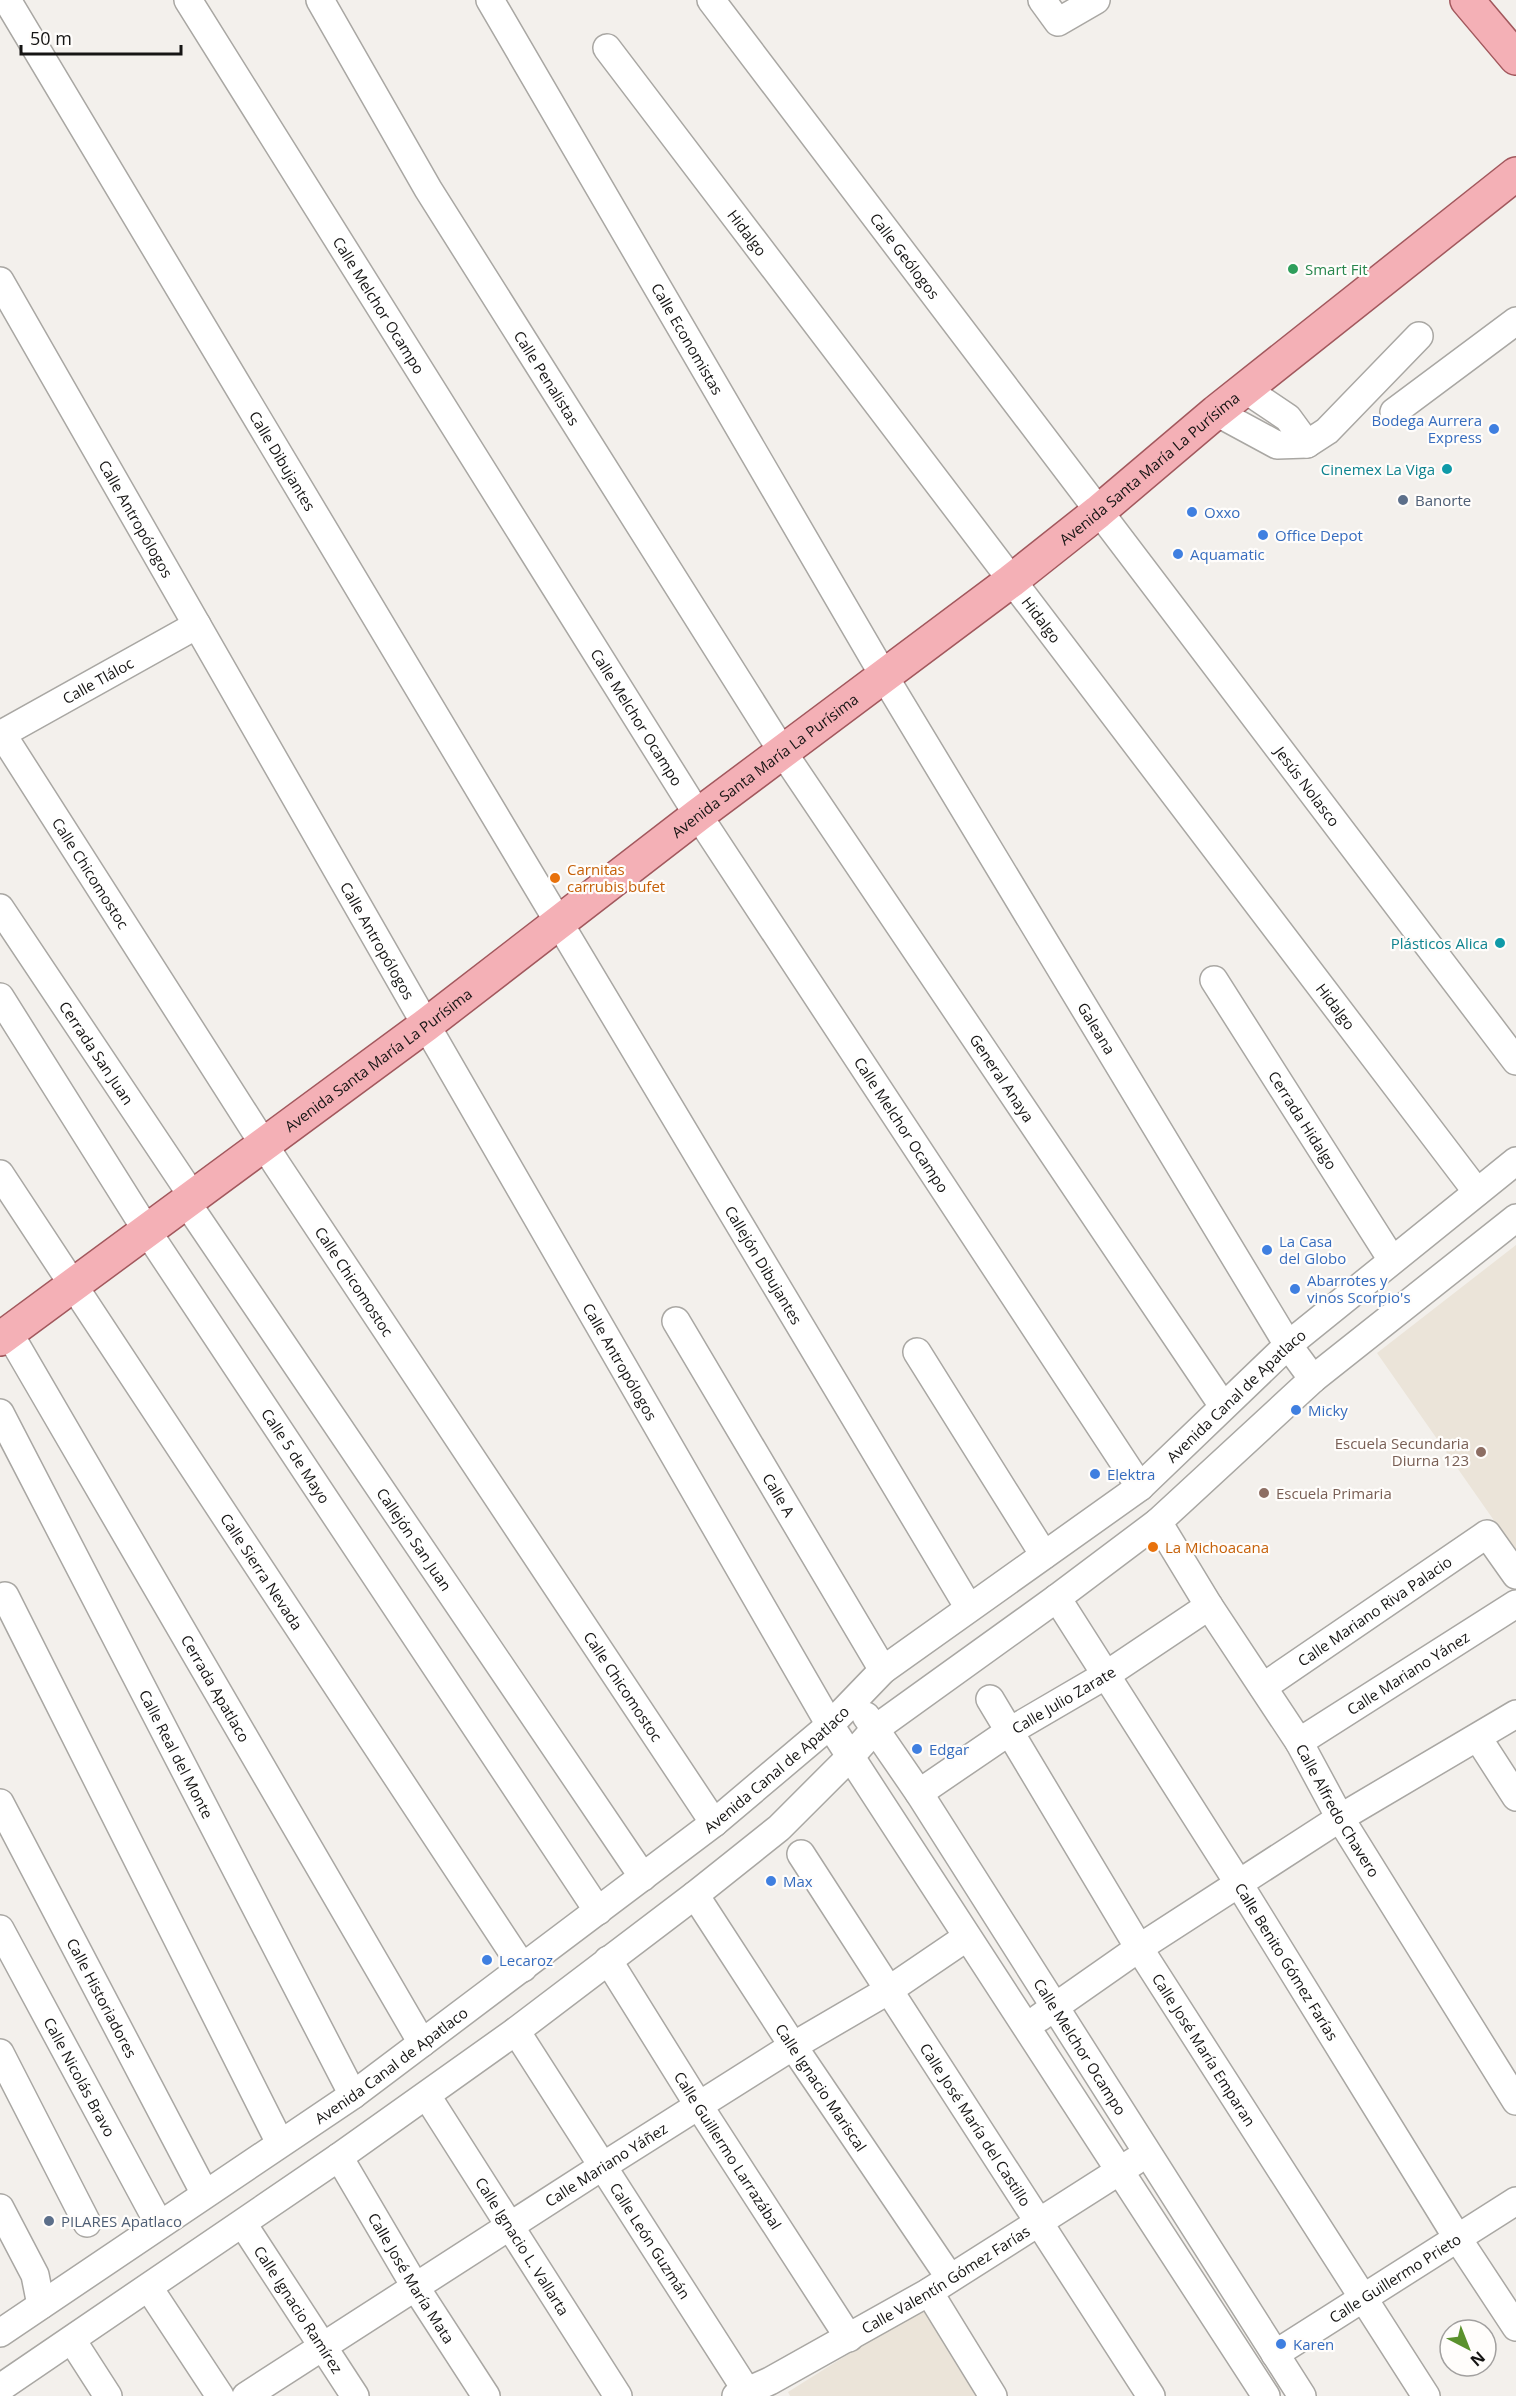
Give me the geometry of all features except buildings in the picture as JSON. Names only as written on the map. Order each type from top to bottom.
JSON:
[{"type":"main road","points":[[1467,0],[1516,58]]},
{"type":"main road","name":"Avenida Santa María La Purísima","points":[[4,1336],[426,1025],[782,751],[1011,581],[1098,512],[1216,412],[1516,174]]},
{"type":"street","name":"Calle Dibujantes","points":[[7,0],[559,922]]},
{"type":"street","name":"Calle Melchor Ocampo","points":[[188,0],[698,815],[1140,1487]]},
{"type":"street","name":"Calle Penalistas","points":[[320,0],[428,189],[782,751]]},
{"type":"street","name":"Calle Economistas","points":[[490,0],[884,676]]},
{"type":"street","name":"Calle Geólogos","points":[[711,0],[1098,512]]},
{"type":"street","points":[[1042,0],[1058,22],[1096,0]]},
{"type":"street","name":"Hidalgo","points":[[607,48],[1477,1192]]},
{"type":"street","name":"Calle Antropólogos","points":[[0,281],[830,1725]]},
{"type":"street","points":[[1394,412],[1516,321]]},
{"type":"street","points":[[1216,412],[1277,446],[1307,444],[1327,431],[1419,336]]},
{"type":"street","points":[[1245,389],[1288,418],[1307,444]]},
{"type":"street","name":"Jesús Nolasco","points":[[1098,512],[1516,1061]]},
{"type":"street","name":"Calle Tláloc","points":[[1,734],[196,625]]},
{"type":"street","name":"Galeana","points":[[884,676],[1288,1345],[1313,1379]]},
{"type":"street","name":"Calle Chicomostoc","points":[[1,734],[264,1144],[714,1823]]},
{"type":"street","name":"General Anaya","points":[[782,751],[1223,1406]]},
{"type":"street","name":"Cerrada San Juan","points":[[0,908],[190,1200]]},
{"type":"street","name":"Callejón Dibujantes","points":[[559,922],[969,1608]]},
{"type":"street","name":"Cerrada Hidalgo","points":[[1214,981],[1392,1260]]},
{"type":"street","name":"Calle 5 de Mayo","points":[[0,997],[147,1231],[598,1911]]},
{"type":"street","name":"Avenida Canal de Apatlaco","points":[[0,2333],[353,2095],[714,1823],[830,1725],[883,1670],[1140,1487],[1288,1345],[1516,1161]]},
{"type":"street","name":"Calle Sierra Nevada","points":[[0,1174],[523,1968]]},
{"type":"street","name":"Callejón San Juan","points":[[190,1200],[643,1877]]},
{"type":"street","points":[[0,2388],[427,2096],[695,1894],[779,1828],[875,1729],[1158,1522],[1313,1379],[1516,1218]]},
{"type":"street","name":"Calle A","points":[[676,1321],[883,1670]]},
{"type":"street","name":"Cerrada Apatlaco","points":[[4,1336],[422,2043]]},
{"type":"street","points":[[917,1352],[1044,1555]]},
{"type":"street","name":"Calle Real del Monte","points":[[0,1413],[353,2095]]},
{"type":"street","name":"Calle Alfredo Chavero","points":[[1158,1522],[1209,1606],[1299,1742],[1340,1818],[1516,2101]]},
{"type":"street","name":"Calle Mariano Riva Palacio","points":[[1263,1687],[1487,1534],[1516,1575]]},
{"type":"street","points":[[5,1596],[280,2143]]},
{"type":"street","name":"Calle Benito Gómez Farías","points":[[1057,1598],[1239,1884],[1458,2239],[1516,2327]]},
{"type":"street","name":"Calle Mariano Yánez","points":[[1299,1742],[1516,1604]]},
{"type":"street","name":"Calle Julio Zarate","points":[[919,1793],[1010,1731],[1106,1675],[1209,1606]]},
{"type":"street","name":"Calle José María Emparan","points":[[990,1699],[1140,1948],[1426,2396]]},
{"type":"street","name":"Calle Melchor Ocampo","points":[[854,1700],[919,1793],[1302,2396]]},
{"type":"street","points":[[1027,2026],[1140,1948],[1340,1818],[1516,1714]]},
{"type":"street","points":[[830,1725],[1266,2396]]},
{"type":"street","points":[[1478,1738],[1516,1797]]},
{"type":"street","name":"Calle Historiadores","points":[[0,1803],[205,2194]]},
{"type":"street","name":"Calle José María del Castillo","points":[[801,1854],[1151,2396]]},
{"type":"street","name":"Calle Ignacio Mariscal","points":[[695,1894],[793,2046],[939,2285],[993,2396]]},
{"type":"street","name":"Calle Nicolás Bravo","points":[[0,1929],[159,2224]]},
{"type":"street","name":"Calle Mariano Yáñez","points":[[246,2396],[603,2166],[793,2046],[888,1990],[967,1937]]},
{"type":"street","name":"Calle Guillermo Larrazábal","points":[[609,1960],[699,2106],[849,2338]]},
{"type":"street","name":"Calle León Guzmán","points":[[516,2031],[603,2166],[758,2391]]},
{"type":"street","points":[[0,2053],[87,2223]]},
{"type":"street","name":"Calle Ignacio L. Vallarta","points":[[427,2096],[618,2396]]},
{"type":"street","name":"Calle Valentín Gómez Farías","points":[[758,2391],[939,2285],[1148,2153]]},
{"type":"street","name":"Calle José María Mata","points":[[339,2157],[416,2288],[486,2396]]},
{"type":"street","name":"Calle Guillermo Prieto","points":[[1275,2354],[1516,2201]]},
{"type":"street","points":[[0,2208],[35,2275],[41,2305]]},
{"type":"street","name":"Calle Ignacio Ramírez","points":[[243,2224],[355,2396]]},
{"type":"street","points":[[149,2288],[220,2396]]},
{"type":"street","points":[[72,2340],[108,2396]]},
{"type":"shaded area","name":"Escuela Secundaria Diurna 123","points":[[1516,1245],[1516,1552],[1377,1353]]},
{"type":"shaded area","points":[[925,2306],[981,2396],[790,2396],[788,2392]]},
{"type":"place","name":"Smart Fit","points":[[1293,269]]},
{"type":"place","name":"Bodega Aurrera Express","points":[[1494,429]]},
{"type":"place","name":"Cinemex La Viga","points":[[1447,469]]},
{"type":"place","name":"Banorte","points":[[1403,500]]},
{"type":"place","name":"Oxxo","points":[[1192,512]]},
{"type":"place","name":"Office Depot","points":[[1263,535]]},
{"type":"place","name":"Aquamatic","points":[[1178,554]]},
{"type":"place","name":"Carnitas carrubis bufet","points":[[555,878]]},
{"type":"place","name":"Plásticos Alica","points":[[1500,943]]},
{"type":"place","name":"La Casa del Globo","points":[[1267,1250]]},
{"type":"place","name":"Abarrotes y vinos Scorpio's","points":[[1295,1289]]},
{"type":"place","name":"Micky","points":[[1296,1410]]},
{"type":"place","name":"Escuela Secundaria Diurna 123","points":[[1481,1452]]},
{"type":"place","name":"Elektra","points":[[1095,1474]]},
{"type":"place","name":"Escuela Primaria","points":[[1264,1493]]},
{"type":"place","name":"La Michoacana","points":[[1153,1547]]},
{"type":"place","name":"Edgar","points":[[917,1749]]},
{"type":"place","name":"Max","points":[[771,1881]]},
{"type":"place","name":"Lecaroz","points":[[487,1960]]},
{"type":"place","name":"PILARES Apatlaco","points":[[49,2221]]},
{"type":"place","name":"Karen","points":[[1281,2344]]}]
